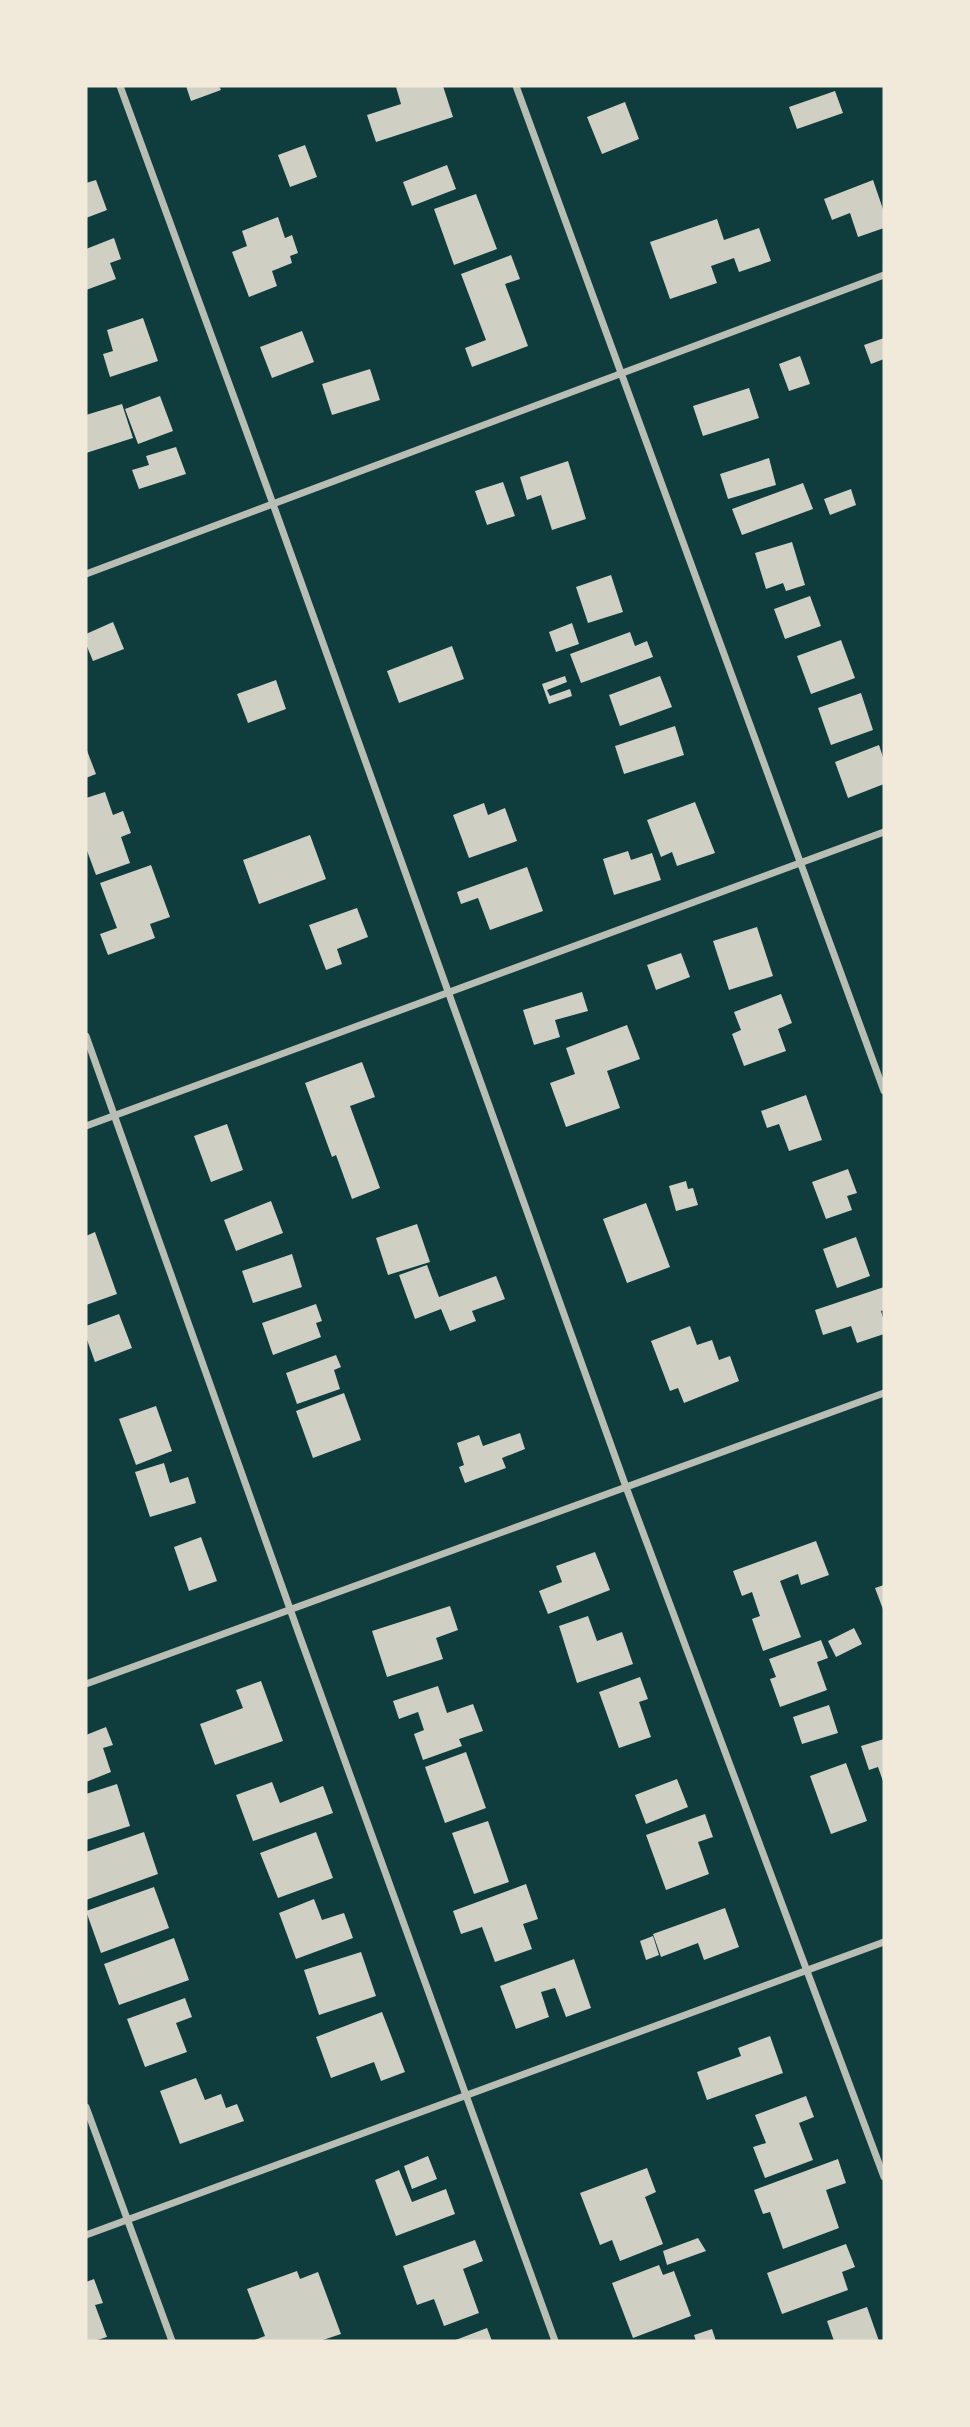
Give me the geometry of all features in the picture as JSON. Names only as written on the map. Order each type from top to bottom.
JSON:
[{"type":"street","points":[[120,86],[274,505],[626,1487],[884,2177]]},
{"type":"street","points":[[516,86],[884,1091]]},
{"type":"street","points":[[86,574],[884,275]]},
{"type":"street","points":[[86,1126],[884,832]]},
{"type":"street","points":[[86,1036],[555,2341]]},
{"type":"street","points":[[86,1684],[884,1393]]},
{"type":"street","points":[[86,2235],[884,1942]]},
{"type":"street","points":[[86,2107],[172,2341]]},
{"type":"building","points":[[186,86],[219,86],[221,90],[191,101]]},
{"type":"building","points":[[443,86],[453,117],[376,142],[367,115],[401,104],[396,87]]},
{"type":"building","points":[[835,91],[843,113],[797,129],[789,107]]},
{"type":"building","points":[[625,102],[639,139],[602,154],[587,117]]},
{"type":"building","points":[[305,145],[317,177],[290,187],[278,155]]},
{"type":"building","points":[[447,165],[456,189],[412,206],[403,182]]},
{"type":"building","points":[[96,180],[107,210],[86,218],[86,183]]},
{"type":"building","points":[[873,180],[884,212],[884,228],[858,237],[850,213],[832,220],[824,199]]},
{"type":"building","points":[[476,194],[497,249],[454,265],[434,209]]},
{"type":"building","points":[[278,217],[285,238],[292,235],[298,253],[290,256],[292,263],[272,271],[277,286],[249,297],[232,252],[247,246],[242,231]]},
{"type":"building","points":[[717,219],[724,240],[759,228],[771,261],[739,272],[734,258],[711,266],[717,283],[670,299],[650,242]]},
{"type":"building","points":[[114,238],[121,259],[110,263],[116,279],[86,290],[86,249]]},
{"type":"building","points":[[511,255],[520,279],[505,284],[528,346],[472,367],[465,348],[486,340],[461,274]]},
{"type":"building","points":[[143,318],[158,361],[110,377],[103,354],[113,351],[107,330]]},
{"type":"building","points":[[302,331],[314,362],[272,378],[260,347]]},
{"type":"building","points":[[884,338],[884,359],[871,364],[864,345]]},
{"type":"building","points":[[800,356],[810,384],[789,391],[779,364]]},
{"type":"building","points":[[370,369],[380,400],[332,415],[322,384]]},
{"type":"building","points":[[749,388],[759,418],[703,436],[693,406]]},
{"type":"building","points":[[160,396],[173,431],[138,444],[125,409]]},
{"type":"building","points":[[122,404],[133,438],[86,453],[86,415]]},
{"type":"building","points":[[176,447],[186,474],[139,489],[132,470],[149,465],[146,456]]},
{"type":"building","points":[[769,458],[776,485],[728,499],[720,474]]},
{"type":"building","points":[[568,461],[586,519],[552,530],[541,495],[527,500],[520,477]]},
{"type":"building","points":[[503,482],[515,516],[487,525],[475,491]]},
{"type":"building","points":[[803,483],[813,509],[742,535],[732,509]]},
{"type":"building","points":[[851,489],[856,505],[830,515],[824,499]]},
{"type":"building","points":[[792,542],[805,585],[786,591],[783,583],[766,589],[755,553]]},
{"type":"building","points":[[611,575],[623,612],[588,623],[576,587]]},
{"type":"building","points":[[810,596],[821,626],[785,639],[774,609]]},
{"type":"building","points":[[113,622],[124,649],[93,661],[86,644],[86,634]]},
{"type":"building","points":[[572,623],[579,644],[556,652],[549,632]]},
{"type":"building","points":[[630,632],[635,646],[647,641],[653,657],[581,683],[570,654]]},
{"type":"building","points":[[841,640],[855,678],[811,694],[797,656]]},
{"type":"building","points":[[452,646],[464,679],[399,703],[387,671]]},
{"type":"building","points":[[565,676],[567,682],[547,690],[550,696],[570,689],[572,696],[549,704],[542,684]]},
{"type":"building","points":[[660,676],[672,707],[620,726],[609,695]]},
{"type":"building","points":[[276,680],[286,709],[248,723],[237,694]]},
{"type":"building","points":[[861,693],[873,730],[831,745],[818,708]]},
{"type":"building","points":[[675,726],[684,755],[624,774],[615,746]]},
{"type":"building","points":[[879,745],[884,760],[884,784],[848,798],[835,762]]},
{"type":"building","points":[[86,748],[96,774],[86,778]]},
{"type":"building","points":[[105,792],[113,815],[123,811],[131,833],[121,837],[130,863],[96,875],[86,848],[86,798]]},
{"type":"building","points":[[695,802],[715,853],[677,866],[672,852],[661,857],[647,820]]},
{"type":"building","points":[[484,803],[488,815],[505,808],[517,841],[469,858],[453,815]]},
{"type":"building","points":[[310,835],[326,879],[259,904],[243,860]]},
{"type":"building","points":[[628,851],[631,860],[652,853],[661,880],[614,895],[603,859]]},
{"type":"building","points":[[151,865],[170,917],[150,924],[155,938],[108,955],[100,934],[117,928],[100,883]]},
{"type":"building","points":[[527,867],[543,911],[490,930],[478,898],[461,904],[457,892]]},
{"type":"building","points":[[357,908],[368,937],[337,949],[342,964],[326,970],[309,925]]},
{"type":"building","points":[[757,927],[773,976],[729,990],[713,941]]},
{"type":"building","points":[[681,953],[690,977],[656,990],[647,965]]},
{"type":"building","points":[[582,992],[588,1011],[555,1020],[560,1037],[534,1045],[523,1010]]},
{"type":"building","points":[[781,994],[792,1023],[778,1029],[786,1051],[744,1066],[732,1034],[741,1030],[734,1012]]},
{"type":"building","points":[[627,1025],[640,1059],[607,1071],[620,1108],[566,1127],[550,1083],[575,1074],[566,1048]]},
{"type":"building","points":[[362,1062],[375,1097],[350,1106],[380,1188],[352,1199],[336,1155],[332,1157],[305,1083]]},
{"type":"building","points":[[806,1095],[822,1140],[789,1151],[779,1124],[767,1128],[761,1111]]},
{"type":"building","points":[[227,1124],[243,1170],[211,1182],[194,1136]]},
{"type":"building","points":[[848,1169],[857,1193],[847,1196],[852,1210],[826,1219],[812,1182]]},
{"type":"building","points":[[686,1181],[688,1189],[693,1188],[698,1205],[676,1211],[669,1186]]},
{"type":"building","points":[[271,1201],[283,1233],[236,1251],[224,1220]]},
{"type":"building","points":[[646,1203],[670,1267],[627,1283],[603,1219]]},
{"type":"building","points":[[417,1224],[430,1262],[388,1275],[376,1238]]},
{"type":"building","points":[[95,1232],[117,1294],[86,1305],[86,1236]]},
{"type":"building","points":[[856,1237],[870,1276],[837,1288],[823,1249]]},
{"type":"building","points":[[292,1254],[302,1287],[253,1303],[242,1271]]},
{"type":"building","points":[[427,1265],[439,1297],[496,1276],[505,1299],[472,1311],[476,1321],[450,1331],[441,1309],[415,1319],[399,1275]]},
{"type":"building","points":[[884,1287],[884,1310],[881,1311],[884,1334],[857,1343],[851,1326],[823,1335],[815,1310]]},
{"type":"building","points":[[316,1304],[322,1321],[316,1323],[321,1337],[273,1355],[262,1323]]},
{"type":"building","points":[[119,1314],[132,1348],[95,1362],[86,1337],[86,1326]]},
{"type":"building","points":[[690,1326],[697,1345],[712,1340],[719,1360],[730,1356],[739,1381],[684,1403],[678,1388],[670,1391],[651,1341]]},
{"type":"building","points":[[336,1355],[341,1367],[334,1370],[340,1389],[297,1404],[286,1373]]},
{"type":"building","points":[[344,1393],[361,1440],[313,1458],[296,1411]]},
{"type":"building","points":[[156,1406],[172,1451],[136,1465],[119,1419]]},
{"type":"building","points":[[520,1433],[525,1449],[502,1458],[506,1468],[465,1483],[459,1467],[464,1465],[457,1443],[479,1435],[483,1446]]},
{"type":"building","points":[[164,1463],[170,1483],[188,1477],[196,1503],[150,1517],[135,1472]]},
{"type":"building","points":[[201,1537],[217,1581],[189,1591],[174,1547]]},
{"type":"building","points":[[816,1541],[829,1575],[801,1585],[798,1574],[780,1581],[801,1637],[763,1651],[752,1619],[760,1616],[752,1592],[742,1596],[733,1571]]},
{"type":"building","points":[[595,1552],[610,1590],[548,1614],[539,1591],[562,1582],[556,1566]]},
{"type":"building","points":[[884,1585],[884,1612],[875,1588]]},
{"type":"building","points":[[450,1606],[458,1630],[436,1638],[443,1659],[387,1677],[372,1631]]},
{"type":"building","points":[[588,1616],[597,1641],[622,1632],[633,1664],[577,1683],[559,1626]]},
{"type":"building","points":[[854,1628],[862,1644],[836,1657],[828,1641]]},
{"type":"building","points":[[821,1640],[828,1658],[817,1662],[827,1690],[780,1707],[770,1679],[776,1677],[769,1659]]},
{"type":"building","points":[[640,1677],[648,1699],[639,1702],[651,1737],[619,1748],[599,1692]]},
{"type":"building","points":[[261,1681],[283,1741],[215,1765],[200,1724],[243,1708],[236,1690]]},
{"type":"building","points":[[438,1686],[447,1713],[473,1704],[483,1731],[459,1739],[462,1746],[423,1760],[414,1734],[424,1730],[418,1712],[399,1719],[393,1701]]},
{"type":"building","points":[[829,1705],[838,1733],[802,1744],[793,1717]]},
{"type":"building","points":[[106,1727],[113,1745],[103,1748],[111,1772],[86,1782],[86,1735]]},
{"type":"building","points":[[884,1739],[884,1784],[878,1767],[869,1770],[861,1746]]},
{"type":"building","points":[[466,1752],[486,1808],[445,1823],[425,1767]]},
{"type":"building","points":[[846,1763],[867,1821],[831,1834],[810,1776]]},
{"type":"building","points":[[677,1779],[688,1807],[646,1824],[635,1795]]},
{"type":"building","points":[[272,1782],[280,1803],[323,1786],[333,1813],[253,1841],[236,1795]]},
{"type":"building","points":[[117,1784],[130,1826],[86,1840],[86,1794]]},
{"type":"building","points":[[705,1814],[713,1837],[698,1842],[709,1874],[666,1890],[646,1835]]},
{"type":"building","points":[[488,1821],[509,1882],[474,1894],[452,1833]]},
{"type":"building","points":[[144,1832],[158,1874],[86,1900],[86,1852]]},
{"type":"building","points":[[316,1832],[333,1878],[278,1898],[260,1853]]},
{"type":"building","points":[[526,1884],[538,1919],[523,1924],[532,1949],[495,1962],[482,1927],[461,1934],[453,1911]]},
{"type":"building","points":[[154,1887],[169,1928],[101,1953],[86,1911]]},
{"type":"building","points":[[314,1899],[322,1920],[344,1913],[353,1938],[296,1959],[279,1913]]},
{"type":"building","points":[[725,1908],[739,1947],[704,1960],[698,1943],[661,1957],[653,1934]]},
{"type":"building","points":[[653,1936],[659,1955],[646,1960],[640,1941]]},
{"type":"building","points":[[174,1938],[189,1980],[119,2005],[104,1964]]},
{"type":"building","points":[[361,1952],[376,1996],[319,2015],[304,1970]]},
{"type":"building","points":[[574,1959],[591,2008],[566,2017],[555,1988],[541,1992],[549,2017],[516,2029],[500,1986]]},
{"type":"building","points":[[185,1998],[192,2017],[176,2023],[187,2052],[145,2067],[127,2019]]},
{"type":"building","points":[[382,2012],[405,2072],[381,2081],[374,2062],[331,2078],[316,2037]]},
{"type":"building","points":[[770,2036],[783,2073],[707,2100],[697,2072],[741,2056],[738,2048]]},
{"type":"building","points":[[196,2078],[205,2100],[221,2094],[226,2108],[237,2104],[244,2121],[180,2144],[160,2091]]},
{"type":"building","points":[[806,2096],[814,2117],[799,2123],[813,2160],[765,2178],[753,2147],[766,2143],[755,2115]]},
{"type":"building","points":[[428,2156],[437,2179],[412,2189],[404,2166]]},
{"type":"building","points":[[838,2159],[846,2183],[826,2190],[839,2228],[783,2249],[770,2212],[763,2214],[754,2190]]},
{"type":"building","points":[[647,2168],[656,2192],[645,2197],[663,2244],[620,2261],[612,2240],[600,2245],[580,2193]]},
{"type":"building","points":[[399,2170],[412,2202],[446,2189],[455,2214],[396,2236],[375,2180]]},
{"type":"building","points":[[698,2238],[706,2251],[667,2265],[663,2251]]},
{"type":"building","points":[[475,2240],[483,2261],[463,2269],[479,2313],[444,2326],[434,2299],[417,2305],[403,2266]]},
{"type":"building","points":[[846,2244],[855,2267],[842,2272],[848,2290],[782,2314],[767,2273]]},
{"type":"building","points":[[659,2265],[663,2275],[674,2271],[691,2316],[633,2338],[612,2283]]},
{"type":"building","points":[[297,2271],[300,2279],[318,2272],[341,2334],[320,2341],[252,2341],[265,2336],[247,2289]]},
{"type":"building","points":[[94,2279],[103,2303],[95,2305],[107,2337],[86,2341],[86,2282]]},
{"type":"building","points":[[867,2307],[879,2341],[834,2341],[827,2321]]},
{"type":"building","points":[[487,2328],[492,2341],[453,2341]]},
{"type":"building","points":[[712,2329],[716,2341],[696,2341],[694,2335]]}]
